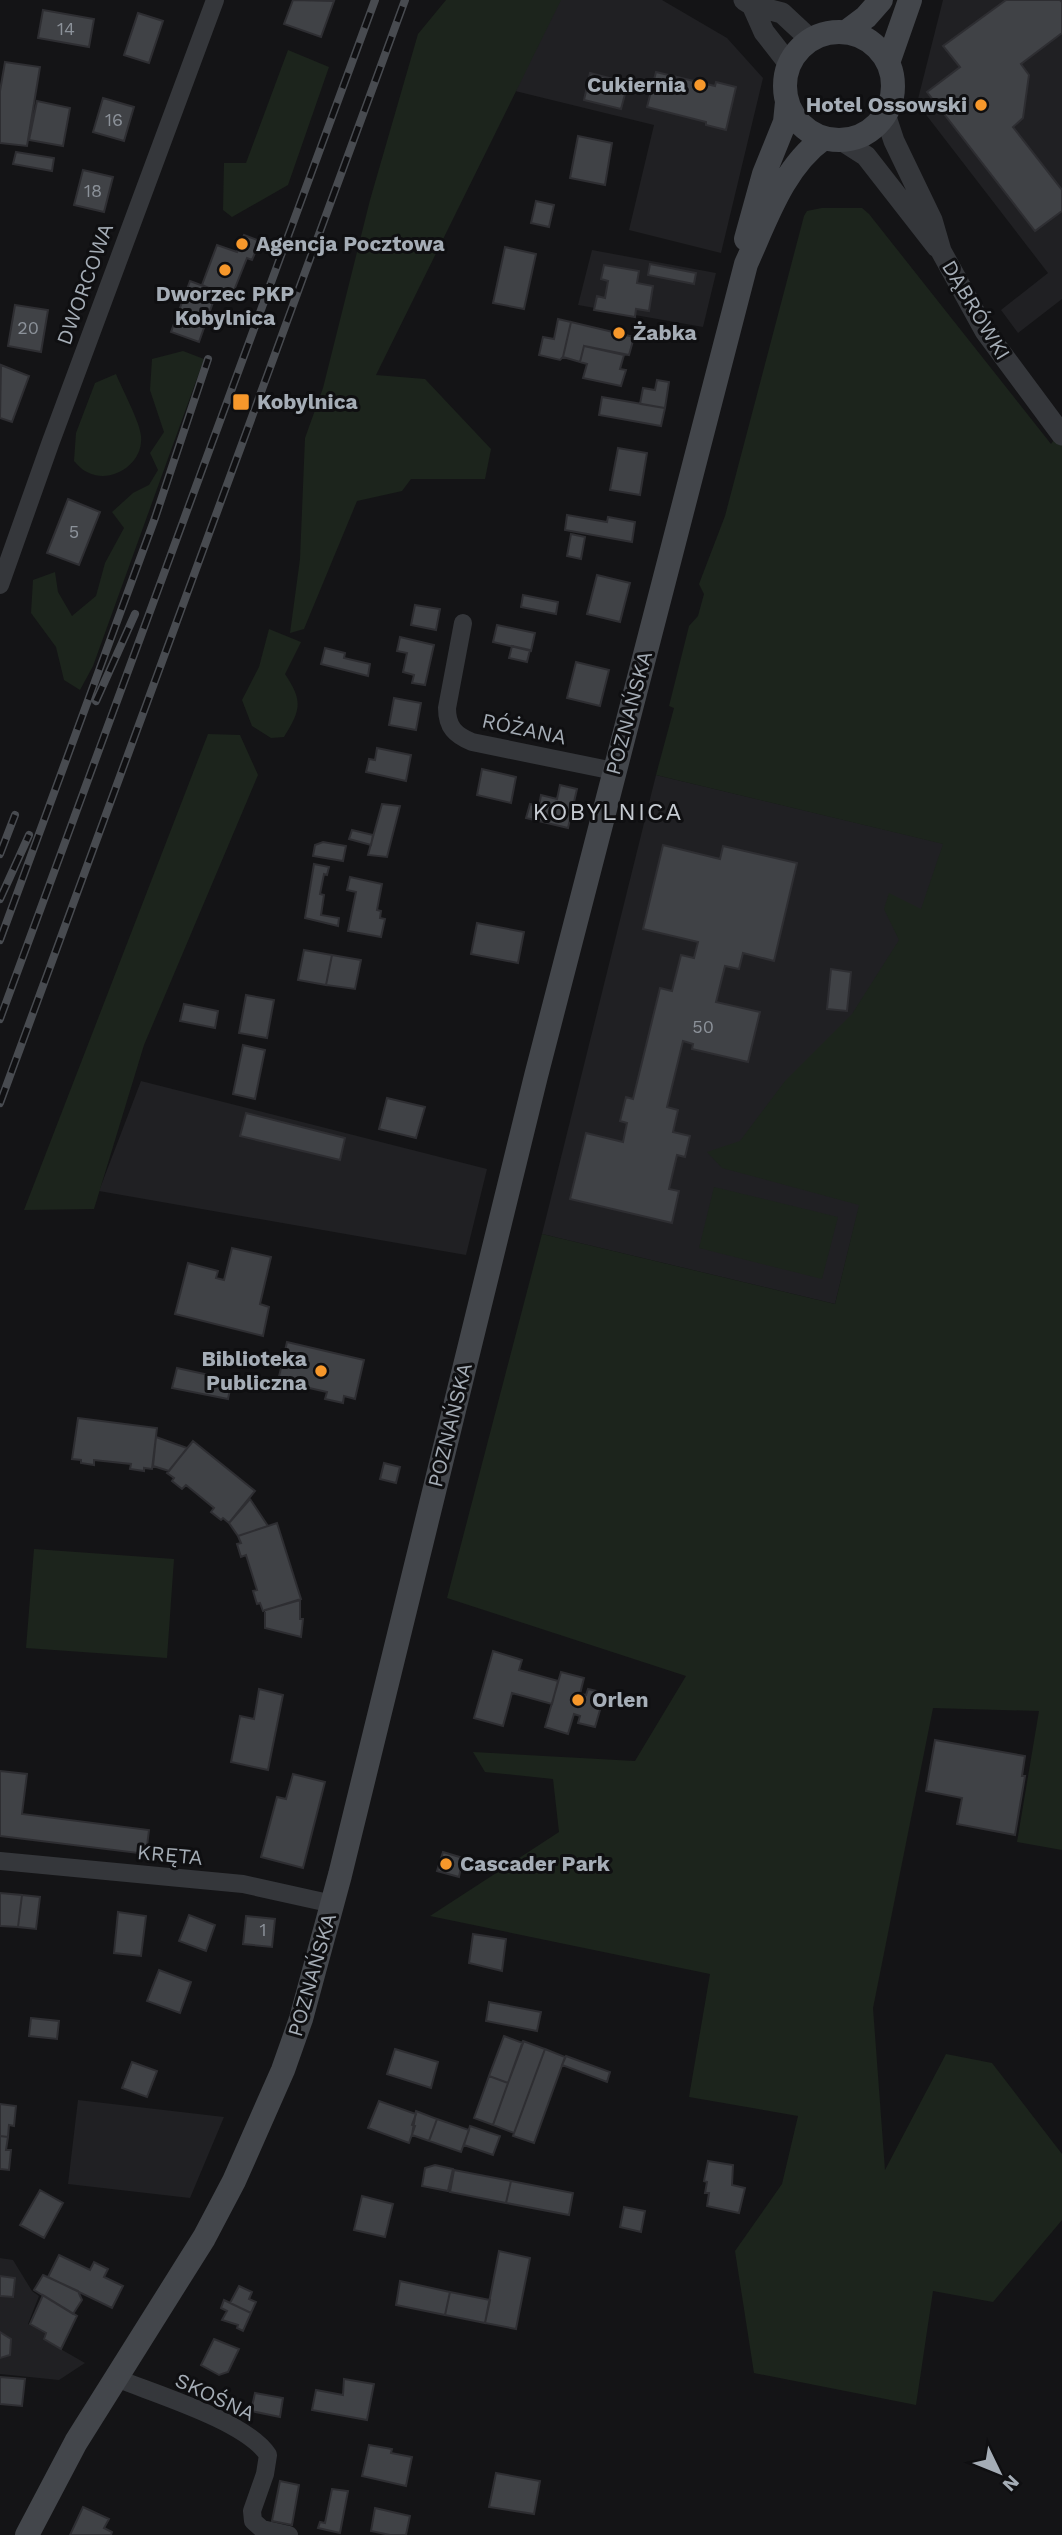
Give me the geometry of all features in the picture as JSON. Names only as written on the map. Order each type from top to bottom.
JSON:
[{"type":"main road","points":[[846,32],[866,17],[881,0]]},
{"type":"main road","points":[[889,60],[863,37],[846,32],[828,33],[811,40],[798,51],[789,64],[785,84],[788,102],[795,117],[808,130],[832,139],[859,136],[874,127],[885,114],[892,97],[893,79],[889,60],[910,0]]},
{"type":"main road","name":"POZNAŃSKA","points":[[746,264],[746,239],[754,204],[785,122],[788,102]]},
{"type":"main road","name":"POZNAŃSKA","points":[[27,2535],[76,2442],[204,2238],[258,2129],[301,2019],[333,1904],[509,1181],[746,264],[790,173],[802,156],[832,139]]},
{"type":"street","name":"DWORCOWA","points":[[0,585],[6,552],[215,0]]},
{"type":"street","points":[[748,3],[782,13],[811,40]]},
{"type":"street","points":[[748,3],[764,32],[789,64]]},
{"type":"street","name":"DĄBRÓWKI","points":[[885,114],[894,141],[932,220],[941,251],[991,342],[1062,435]]},
{"type":"street","name":"DĄBRÓWKI","points":[[832,139],[866,156],[941,251]]},
{"type":"street","name":"RÓŻANA","points":[[463,623],[447,708],[447,719],[452,731],[472,742],[614,771]]},
{"type":"street","name":"KRĘTA","points":[[0,1861],[243,1884],[333,1904]]},
{"type":"street","name":"SKOŚNA","points":[[116,2378],[230,2424],[261,2445],[268,2455],[265,2474],[252,2511],[253,2521],[262,2529],[289,2535]]},
{"type":"shaded area","points":[[446,0],[561,0],[376,375],[425,379],[491,449],[485,479],[411,479],[402,491],[357,501],[304,629],[290,633],[300,559],[305,438],[323,388],[370,200],[418,34]]},
{"type":"shaded area","points":[[543,0],[662,0],[727,38],[763,78],[721,253],[629,230],[654,125],[511,90]]},
{"type":"shaded area","points":[[943,0],[1062,0],[1062,299],[1018,333],[1001,310],[1048,273],[917,103]]},
{"type":"shaded area","points":[[288,50],[329,67],[288,185],[232,217],[223,210],[224,163],[246,163]]},
{"type":"shaded area","points":[[822,208],[862,208],[869,214],[1051,444],[1062,429],[1062,1850],[1017,1842],[1039,1711],[933,1708],[873,2008],[885,2170],[946,2054],[992,2063],[1062,2154],[1062,2220],[993,2302],[933,2291],[916,2405],[754,2373],[735,2251],[782,2184],[798,2116],[689,2097],[710,1974],[430,1916],[559,1832],[553,1779],[485,1772],[473,1752],[635,1761],[686,1676],[447,1598],[542,1234],[835,1304],[859,1205],[722,1168],[707,1152],[740,1141],[785,1081],[852,1014],[899,940],[884,909],[889,893],[921,909],[943,844],[656,775],[674,708],[669,706],[689,626],[698,616],[704,594],[699,584],[725,516],[804,216],[807,211]]},
{"type":"shaded area","points":[[592,250],[716,273],[703,327],[578,305]]},
{"type":"shaded area","points":[[183,351],[204,359],[93,666],[80,690],[64,680],[56,647],[31,613],[33,580],[55,572],[58,592],[72,616],[96,596],[105,563],[124,528],[112,512],[133,493],[149,485],[158,470],[150,453],[164,432],[150,390],[152,359]]},
{"type":"shaded area","points":[[116,374],[138,423],[141,446],[132,463],[124,469],[106,476],[96,475],[83,470],[74,461],[76,433],[95,383]]},
{"type":"shaded area","points":[[269,629],[301,642],[285,674],[295,691],[298,706],[294,720],[284,737],[271,738],[252,726],[242,700],[259,667]]},
{"type":"shaded area","points":[[208,734],[240,735],[258,775],[144,1045],[94,1209],[24,1210]]},
{"type":"shaded area","points":[[656,775],[949,845],[835,1304],[542,1234]]},
{"type":"shaded area","points":[[141,1081],[487,1169],[466,1255],[99,1191]]},
{"type":"shaded area","points":[[714,1187],[838,1217],[822,1279],[699,1248]]},
{"type":"shaded area","points":[[34,1549],[174,1559],[167,1658],[26,1648]]},
{"type":"shaded area","points":[[78,2100],[224,2117],[190,2198],[68,2184]]},
{"type":"shaded area","points":[[0,2258],[13,2260],[32,2291],[39,2296],[28,2324],[45,2333],[43,2339],[85,2363],[59,2380],[0,2374]]},
{"type":"building","points":[[293,0],[334,1],[321,37],[284,24]]},
{"type":"building","name":"Hotel Ossowski","points":[[1006,0],[1062,2],[1062,33],[1021,64],[1029,75],[1023,118],[1013,127],[1062,190],[1062,211],[1035,231],[927,92],[960,67],[943,46]]},
{"type":"building","points":[[43,10],[94,19],[89,47],[38,38]]},
{"type":"building","points":[[138,13],[163,21],[149,63],[124,55]]},
{"type":"building","points":[[5,62],[40,67],[27,146],[0,143],[0,91]]},
{"type":"building","points":[[656,72],[715,86],[716,82],[736,87],[726,130],[647,107]]},
{"type":"building","points":[[590,73],[628,83],[621,109],[584,100]]},
{"type":"building","points":[[103,98],[134,107],[124,141],[93,132]]},
{"type":"building","points":[[37,101],[70,108],[63,146],[29,140]]},
{"type":"building","points":[[578,136],[612,143],[605,185],[570,178]]},
{"type":"building","points":[[16,152],[54,158],[52,171],[13,164]]},
{"type":"building","points":[[83,170],[113,177],[104,212],[74,205]]},
{"type":"building","points":[[536,201],[554,205],[549,227],[531,223]]},
{"type":"building","name":"Dworzec PKP Kobylnica","points":[[244,235],[260,241],[252,260],[247,258],[231,298],[202,285],[217,245],[237,252]]},
{"type":"building","points":[[505,247],[536,254],[524,309],[493,303]]},
{"type":"building","points":[[650,264],[696,273],[694,284],[648,275]]},
{"type":"building","points":[[604,265],[639,271],[637,283],[653,286],[649,311],[636,309],[635,317],[594,310],[597,296],[605,298],[608,281],[601,279]]},
{"type":"building","points":[[190,281],[217,291],[199,342],[171,332]]},
{"type":"building","points":[[15,305],[48,310],[41,352],[8,346]]},
{"type":"building","points":[[558,319],[571,322],[560,360],[539,355],[543,337],[554,339]]},
{"type":"building","points":[[571,322],[634,337],[629,355],[584,346],[580,362],[563,357]]},
{"type":"building","points":[[584,346],[624,355],[620,369],[626,370],[621,386],[583,378],[587,364],[580,362]]},
{"type":"building","points":[[1,365],[29,376],[12,422],[0,418]]},
{"type":"building","points":[[657,380],[669,382],[665,408],[640,404],[643,388],[655,390]]},
{"type":"building","points":[[602,397],[665,408],[661,426],[599,415]]},
{"type":"building","points":[[618,448],[647,453],[640,495],[610,490]]},
{"type":"building","points":[[68,499],[100,512],[79,565],[47,553]]},
{"type":"building","points":[[567,515],[607,522],[608,517],[635,522],[632,542],[565,530]]},
{"type":"building","points":[[571,534],[585,537],[581,559],[567,556]]},
{"type":"building","points":[[597,575],[630,583],[620,622],[587,614]]},
{"type":"building","points":[[523,595],[558,602],[556,614],[521,607]]},
{"type":"building","points":[[415,605],[440,609],[436,630],[411,625]]},
{"type":"building","points":[[497,625],[535,633],[531,651],[493,642]]},
{"type":"building","points":[[400,637],[434,645],[425,685],[412,683],[414,675],[403,672],[407,653],[397,651]]},
{"type":"building","points":[[512,646],[530,650],[527,662],[509,658]]},
{"type":"building","points":[[325,648],[345,653],[344,658],[370,664],[368,676],[321,664]]},
{"type":"building","points":[[576,662],[609,670],[600,706],[567,698]]},
{"type":"building","points":[[394,698],[421,703],[416,730],[389,725]]},
{"type":"building","points":[[377,748],[411,755],[406,781],[366,772],[369,759],[375,760]]},
{"type":"building","points":[[482,769],[516,777],[511,803],[477,795]]},
{"type":"building","points":[[560,785],[577,789],[568,828],[526,818],[530,804],[539,806],[541,795],[557,799]]},
{"type":"building","points":[[382,804],[400,806],[387,857],[368,855]]},
{"type":"building","points":[[352,830],[373,835],[371,845],[349,839]]},
{"type":"building","points":[[323,842],[346,846],[343,861],[313,856],[315,845]]},
{"type":"building","points":[[663,845],[720,859],[723,846],[797,863],[774,961],[743,953],[739,969],[725,966],[716,1002],[760,1012],[748,1062],[692,1049],[693,1044],[683,1041],[667,1107],[678,1110],[673,1132],[690,1136],[685,1157],[677,1155],[669,1189],[679,1191],[672,1223],[570,1199],[586,1133],[623,1142],[627,1123],[620,1121],[626,1097],[633,1099],[660,988],[672,991],[681,955],[694,958],[698,942],[643,929]]},
{"type":"building","points":[[314,864],[329,867],[327,875],[324,874],[320,894],[324,895],[321,915],[339,918],[338,926],[305,918]]},
{"type":"building","points":[[350,877],[382,884],[377,910],[381,911],[380,918],[385,919],[381,937],[348,931],[356,892],[347,890]]},
{"type":"building","points":[[477,923],[524,932],[518,963],[471,954]]},
{"type":"building","points":[[304,950],[332,955],[326,985],[298,980]]},
{"type":"building","points":[[332,955],[361,960],[355,989],[326,985]]},
{"type":"building","points":[[831,969],[851,972],[847,1011],[827,1009]]},
{"type":"building","points":[[246,995],[274,1000],[267,1038],[239,1033]]},
{"type":"building","points":[[184,1004],[218,1011],[215,1028],[180,1021]]},
{"type":"building","points":[[243,1045],[265,1050],[255,1099],[233,1094]]},
{"type":"building","points":[[387,1098],[425,1107],[416,1138],[379,1129]]},
{"type":"building","points":[[246,1113],[345,1138],[340,1160],[240,1136]]},
{"type":"building","points":[[232,1248],[271,1257],[260,1304],[269,1307],[263,1336],[175,1314],[188,1263],[218,1271],[216,1278],[224,1280]]},
{"type":"building","points":[[287,1342],[364,1360],[355,1399],[344,1396],[343,1403],[325,1399],[327,1392],[278,1381]]},
{"type":"building","points":[[177,1368],[232,1380],[228,1399],[172,1388]]},
{"type":"building","points":[[78,1418],[157,1428],[152,1469],[130,1469],[131,1464],[94,1460],[94,1465],[72,1459]]},
{"type":"building","points":[[156,1437],[187,1448],[169,1471],[153,1466]]},
{"type":"building","points":[[193,1441],[255,1491],[229,1523],[211,1512],[214,1508],[186,1485],[182,1489],[172,1481],[174,1478],[167,1473]]},
{"type":"building","points":[[384,1463],[400,1467],[396,1483],[380,1479]]},
{"type":"building","points":[[250,1499],[268,1526],[238,1536],[229,1523]]},
{"type":"building","points":[[277,1523],[301,1599],[263,1611],[260,1603],[257,1604],[253,1591],[257,1590],[246,1555],[241,1557],[237,1544],[241,1543],[238,1536]]},
{"type":"building","points":[[300,1600],[300,1619],[303,1619],[301,1637],[265,1628],[265,1610]]},
{"type":"building","points":[[493,1651],[522,1660],[519,1670],[558,1681],[552,1704],[512,1693],[503,1726],[474,1718]]},
{"type":"building","name":"Orlen","points":[[561,1672],[584,1678],[580,1694],[586,1695],[588,1689],[605,1693],[595,1727],[578,1723],[580,1716],[574,1714],[568,1734],[545,1727]]},
{"type":"building","points":[[259,1689],[283,1695],[268,1770],[231,1762],[240,1716],[254,1719]]},
{"type":"building","points":[[935,1740],[1025,1756],[1022,1776],[1025,1776],[1015,1835],[957,1824],[962,1798],[926,1791]]},
{"type":"building","points":[[0,1771],[27,1774],[22,1814],[149,1830],[146,1854],[0,1836]]},
{"type":"building","points":[[293,1774],[325,1782],[303,1868],[261,1857],[277,1797],[286,1799]]},
{"type":"building","points":[[443,1852],[463,1858],[459,1877],[437,1871]]},
{"type":"building","points":[[0,1893],[22,1895],[18,1927],[0,1926]]},
{"type":"building","points":[[22,1895],[40,1897],[36,1929],[18,1927]]},
{"type":"building","points":[[118,1912],[146,1916],[141,1956],[114,1953]]},
{"type":"building","points":[[189,1915],[215,1925],[206,1951],[179,1941]]},
{"type":"building","points":[[246,1916],[275,1919],[272,1947],[243,1944]]},
{"type":"building","points":[[473,1934],[506,1939],[502,1971],[469,1963]]},
{"type":"building","points":[[159,1970],[191,1982],[180,2013],[147,2001]]},
{"type":"building","points":[[489,2002],[541,2012],[537,2031],[486,2021]]},
{"type":"building","points":[[31,2018],[59,2021],[57,2039],[29,2036]]},
{"type":"building","points":[[504,2036],[523,2043],[508,2083],[489,2076]]},
{"type":"building","points":[[523,2041],[545,2049],[514,2133],[493,2125]]},
{"type":"building","points":[[395,2049],[438,2062],[431,2088],[387,2074]]},
{"type":"building","points":[[545,2049],[565,2057],[534,2143],[513,2136]]},
{"type":"building","points":[[566,2056],[610,2072],[607,2082],[562,2065]]},
{"type":"building","points":[[132,2062],[157,2071],[147,2097],[122,2088]]},
{"type":"building","points":[[489,2076],[508,2083],[493,2125],[474,2118]]},
{"type":"building","points":[[379,2101],[416,2114],[409,2143],[368,2128]]},
{"type":"building","points":[[0,2104],[16,2106],[14,2126],[9,2125],[8,2137],[0,2136]]},
{"type":"building","points":[[416,2111],[437,2119],[429,2141],[412,2135]]},
{"type":"building","points":[[437,2119],[469,2130],[461,2152],[429,2141]]},
{"type":"building","points":[[470,2126],[500,2136],[493,2155],[464,2145]]},
{"type":"building","points":[[0,2136],[8,2137],[6,2150],[11,2150],[9,2170],[0,2169]]},
{"type":"building","points":[[708,2161],[733,2165],[732,2185],[745,2188],[739,2213],[707,2206],[709,2193],[705,2193],[707,2182],[704,2181]]},
{"type":"building","points":[[435,2165],[453,2169],[448,2191],[422,2186],[425,2168]]},
{"type":"building","points":[[454,2170],[511,2181],[506,2203],[450,2192]]},
{"type":"building","points":[[511,2181],[573,2193],[569,2215],[506,2203]]},
{"type":"building","points":[[40,2190],[63,2203],[44,2238],[20,2225]]},
{"type":"building","points":[[362,2196],[393,2204],[385,2237],[354,2230]]},
{"type":"building","points":[[624,2207],[645,2211],[641,2232],[620,2227]]},
{"type":"building","points":[[499,2251],[530,2258],[516,2329],[485,2323]]},
{"type":"building","points":[[59,2255],[90,2270],[94,2262],[108,2269],[104,2277],[123,2286],[112,2308],[48,2277]]},
{"type":"building","points":[[43,2275],[78,2291],[82,2300],[73,2314],[34,2290]]},
{"type":"building","points":[[0,2276],[15,2278],[13,2297],[0,2296]]},
{"type":"building","points":[[400,2281],[450,2292],[445,2315],[396,2305]]},
{"type":"building","points":[[239,2286],[252,2292],[249,2299],[256,2302],[251,2313],[230,2303]]},
{"type":"building","points":[[450,2292],[490,2300],[485,2323],[445,2315]]},
{"type":"building","points":[[43,2295],[77,2316],[61,2349],[44,2339],[46,2333],[30,2324]]},
{"type":"building","points":[[224,2300],[251,2313],[243,2331],[237,2328],[238,2325],[222,2320],[227,2311],[221,2308]]},
{"type":"building","points":[[0,2332],[11,2339],[10,2355],[0,2358]]},
{"type":"building","points":[[214,2339],[239,2349],[228,2372],[219,2375],[201,2365]]},
{"type":"building","points":[[0,2377],[25,2379],[22,2406],[0,2404]]},
{"type":"building","points":[[344,2379],[374,2384],[367,2420],[312,2410],[316,2390],[343,2395]]},
{"type":"building","points":[[255,2393],[283,2398],[280,2417],[251,2411]]},
{"type":"building","points":[[369,2445],[392,2449],[391,2453],[412,2457],[406,2486],[362,2476]]},
{"type":"building","points":[[496,2473],[540,2481],[534,2514],[489,2507]]},
{"type":"building","points":[[280,2481],[299,2485],[292,2525],[272,2521]]},
{"type":"building","points":[[332,2489],[348,2491],[340,2533],[318,2528],[320,2522],[325,2523]]},
{"type":"building","points":[[83,2507],[109,2519],[104,2528],[112,2532],[111,2535],[70,2535]]},
{"type":"building","points":[[375,2508],[410,2516],[406,2535],[371,2531]]},
{"type":"railway","points":[[0,1019],[375,0]]},
{"type":"railway","points":[[0,1103],[405,0]]},
{"type":"railway","points":[[0,940],[155,518],[208,359]]},
{"type":"railway","points":[[96,701],[135,614]]},
{"type":"railway","points":[[0,854],[15,815]]},
{"type":"railway","points":[[0,899],[29,835]]},
{"type":"place","name":"Cukiernia","points":[[700,85]]},
{"type":"place","name":"Hotel Ossowski","points":[[981,105]]},
{"type":"place","name":"Agencja Pocztowa","points":[[242,244]]},
{"type":"place","name":"Dworzec PKP Kobylnica","points":[[225,270]]},
{"type":"place","name":"Żabka","points":[[619,333]]},
{"type":"place","name":"Kobylnica","points":[[241,402]]},
{"type":"place","name":"Biblioteka Publiczna","points":[[321,1371]]},
{"type":"place","name":"Orlen","points":[[578,1700]]},
{"type":"place","name":"Cascader Park","points":[[446,1864]]},
{"type":"district","name":"KOBYLNICA","points":[[608,812]]}]
